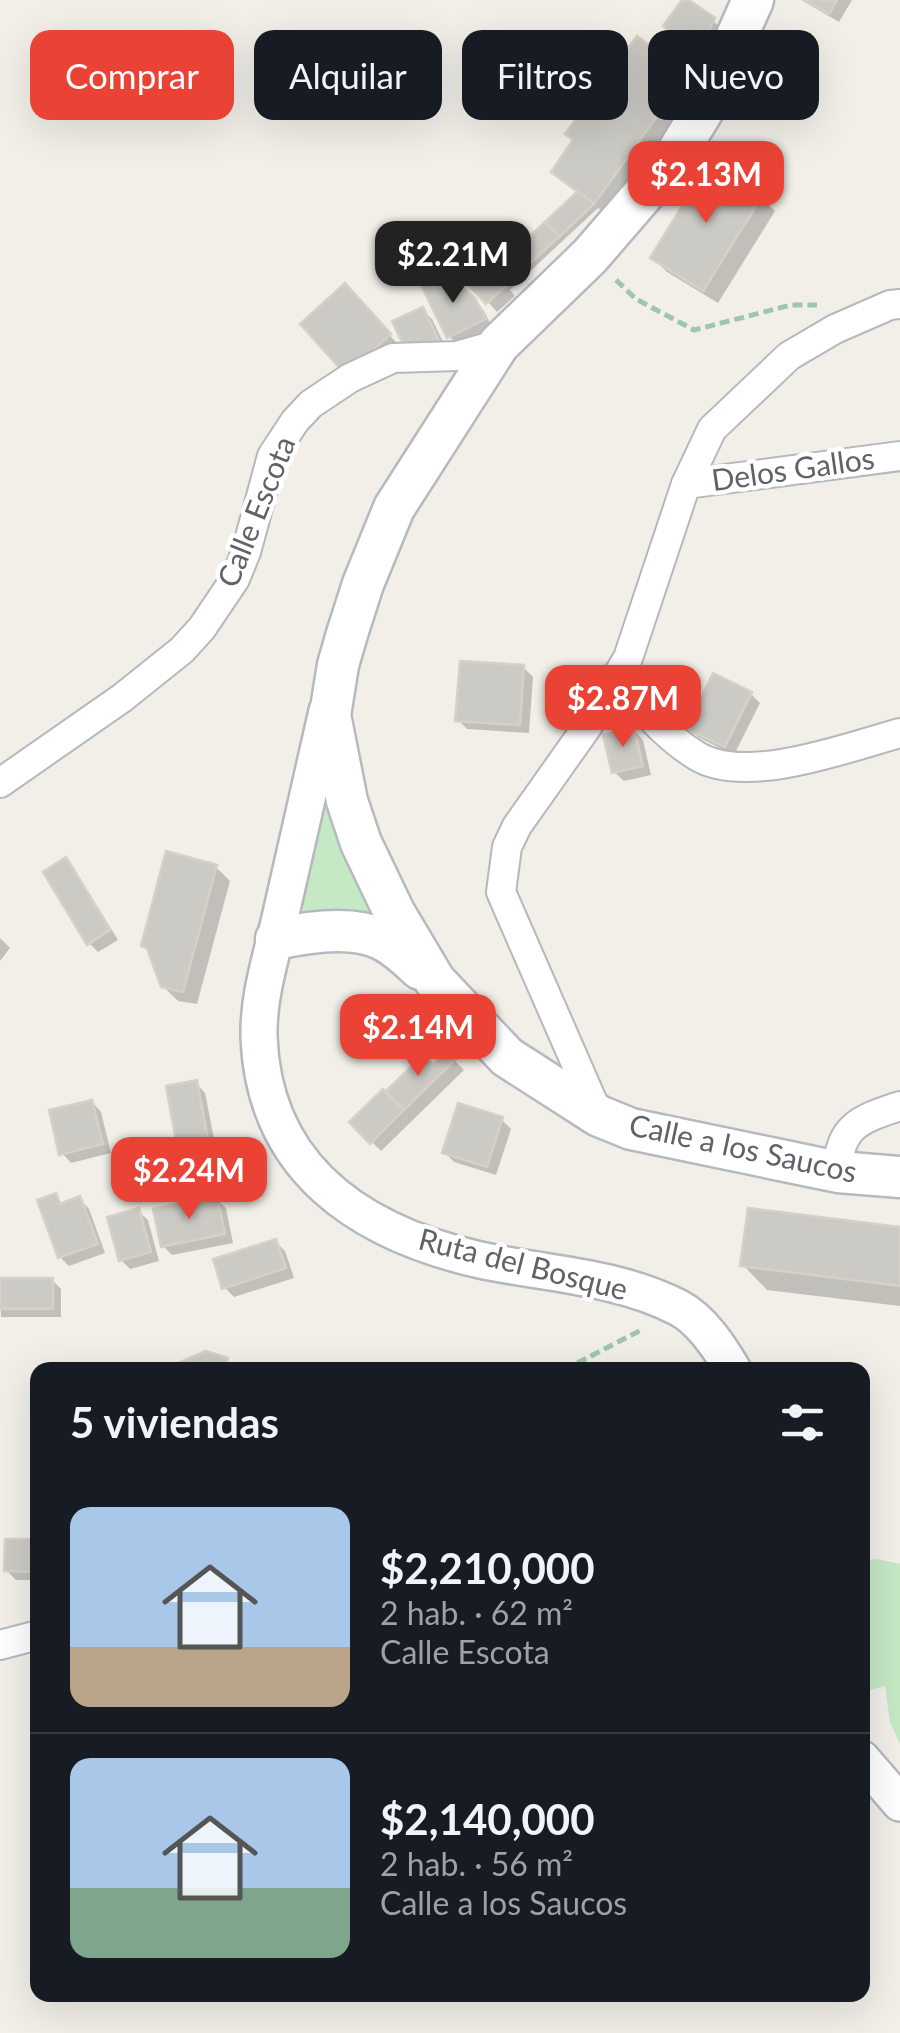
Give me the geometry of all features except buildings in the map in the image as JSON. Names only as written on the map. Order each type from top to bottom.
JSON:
[{"type":"main road","name":"Calle a los Saucos","points":[[753,0],[705,106],[672,162],[590,256],[498,344],[394,508],[362,584],[338,666],[330,716],[347,800],[376,876],[435,981],[507,1058],[599,1116],[630,1129],[838,1172],[900,1177]]},
{"type":"main road","points":[[276,939],[320,932],[379,938],[435,981]]},
{"type":"street","points":[[599,1116],[501,892],[502,869],[516,826],[587,728],[628,658],[686,484],[712,429],[789,356],[835,329],[895,304]]},
{"type":"street","name":"Calle Escota","points":[[0,783],[122,698],[182,650],[202,628],[234,579],[246,552],[272,456],[295,420],[311,404],[340,384],[393,358],[457,356],[498,344]]},
{"type":"street","name":"Delos Gallos","points":[[686,484],[900,456]]},
{"type":"street","name":"Ruta del Bosque","points":[[338,666],[270,956],[260,1016],[259,1040],[265,1074],[288,1145],[328,1192],[353,1211],[411,1238],[478,1260],[605,1284],[681,1309],[701,1326],[727,1362]]},
{"type":"street","points":[[616,676],[648,717],[700,758],[722,764],[744,767],[792,762],[900,733]]},
{"type":"street","points":[[838,1172],[838,1150],[848,1132],[862,1120],[900,1106]]},
{"type":"street","points":[[0,1645],[30,1637]]},
{"type":"street","points":[[870,1768],[900,1803]]},
{"type":"path","points":[[590,256],[636,299],[694,330],[791,305],[831,305]]},
{"type":"path","points":[[579,1362],[681,1309]]},
{"type":"green space","points":[[327,764],[392,933],[297,909]]},
{"type":"green space","points":[[870,1560],[900,1564],[900,1744],[890,1722],[885,1686],[870,1690]]}]
